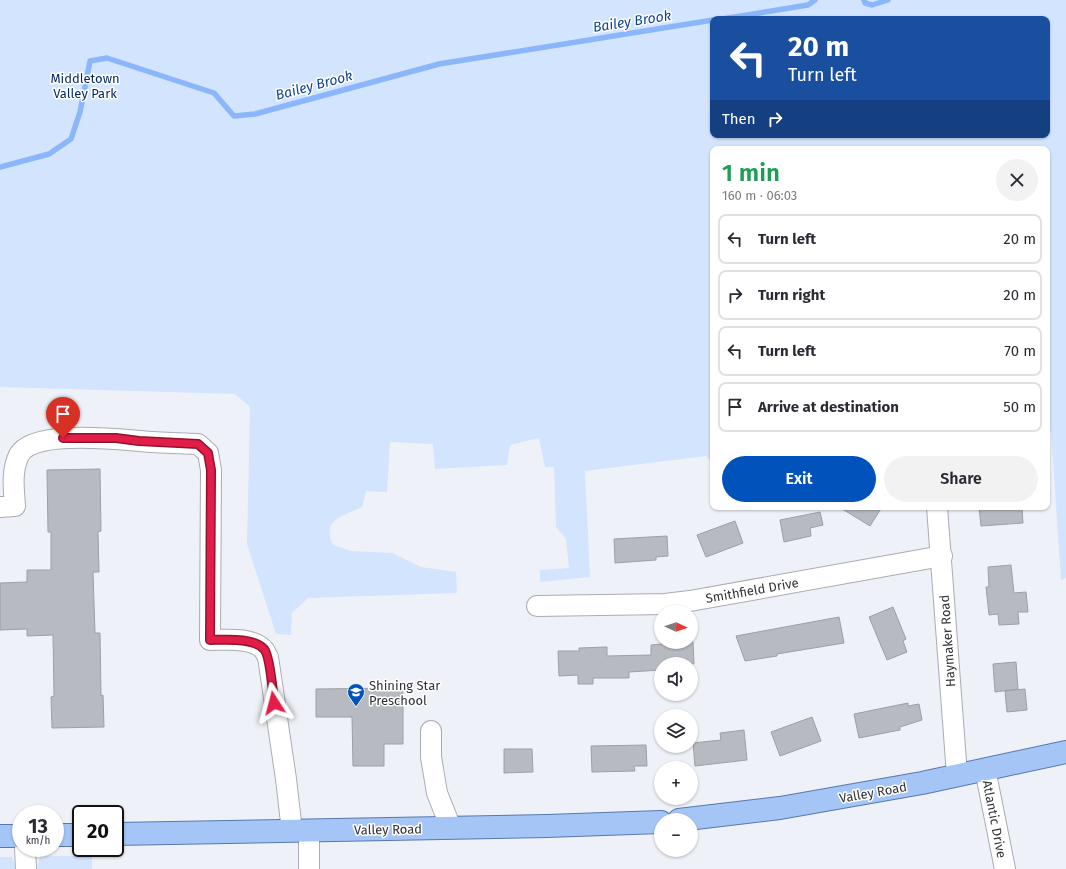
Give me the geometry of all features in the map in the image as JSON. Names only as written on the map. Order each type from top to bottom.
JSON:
[{"type":"main road","name":"Valley Road","points":[[698,818],[780,808],[957,776],[1066,752]]},
{"type":"main road","name":"Valley Road","points":[[124,834],[451,828],[654,822]]},
{"type":"main road","points":[[0,836],[12,836]]},
{"type":"street","points":[[0,507],[14,506],[14,472],[20,454],[35,443],[63,438],[116,438],[139,441],[198,444],[208,453],[211,470],[210,640],[244,641],[253,643],[264,649],[268,657],[286,780],[301,831],[309,869]]},
{"type":"street","name":"Haymaker Road","points":[[938,510],[957,776]]},
{"type":"street","name":"Smithfield Drive","points":[[537,606],[665,604],[690,601],[942,556]]},
{"type":"street","points":[[431,731],[431,757],[437,793],[451,828]]},
{"type":"street","name":"Atlantic Drive","points":[[985,769],[1005,869]]},
{"type":"street","points":[[25,857],[26,869]]},
{"type":"green space","name":"Middletown Valley Park","points":[[0,0],[1066,0],[1066,578],[1061,580],[1050,431],[1050,146],[710,146],[710,460],[706,456],[585,471],[590,577],[540,582],[540,570],[569,568],[566,539],[556,527],[554,467],[545,467],[539,438],[510,445],[507,465],[435,469],[433,444],[390,442],[387,492],[366,491],[362,507],[341,516],[336,520],[332,524],[330,530],[330,537],[333,545],[352,551],[392,553],[421,567],[456,572],[457,593],[308,598],[292,613],[291,635],[276,634],[247,544],[250,407],[235,394],[0,387]]},
{"type":"green space","points":[[0,857],[12,857],[17,869],[0,869]]},
{"type":"green space","points":[[40,857],[92,857],[92,869],[37,869]]},
{"type":"building","points":[[100,469],[101,531],[98,532],[99,572],[93,572],[95,633],[100,633],[101,696],[103,695],[104,727],[52,728],[51,697],[54,696],[53,635],[27,636],[27,629],[0,630],[0,583],[27,582],[27,570],[51,570],[51,532],[48,532],[47,470]]},
{"type":"building","points":[[844,510],[880,510],[870,526]]},
{"type":"building","points":[[979,510],[1022,510],[1023,523],[981,526]]},
{"type":"building","points":[[820,512],[823,525],[810,528],[811,536],[784,542],[780,520]]},
{"type":"building","points":[[735,521],[743,543],[706,557],[697,535]]},
{"type":"building","points":[[667,536],[668,556],[656,557],[656,560],[615,563],[614,539]]},
{"type":"building","points":[[1011,565],[1014,593],[1026,592],[1028,612],[1018,612],[1019,624],[999,625],[998,614],[989,615],[986,587],[989,587],[988,567]]},
{"type":"building","points":[[893,607],[906,639],[903,641],[907,652],[887,660],[869,617]]},
{"type":"building","points":[[839,617],[844,643],[777,654],[777,656],[745,661],[736,636]]},
{"type":"building","points":[[651,645],[654,645],[654,649],[693,649],[694,657],[654,657],[654,670],[629,672],[629,678],[593,678],[593,684],[578,684],[578,675],[559,676],[558,651],[579,651],[579,648],[607,647],[607,656],[651,655]]},
{"type":"building","points":[[1016,662],[1018,689],[995,692],[993,664]]},
{"type":"building","points":[[403,688],[403,744],[384,744],[384,766],[353,766],[352,717],[316,717],[316,689]]},
{"type":"building","points":[[1025,689],[1027,710],[1007,712],[1005,691]]},
{"type":"building","points":[[908,703],[908,706],[919,704],[922,720],[900,727],[900,730],[859,738],[854,714]]},
{"type":"building","points":[[812,717],[821,741],[780,756],[771,732]]},
{"type":"building","points":[[744,730],[747,760],[698,766],[698,761],[695,761],[694,753],[698,753],[698,742],[721,740],[720,733]]},
{"type":"building","points":[[646,745],[647,766],[634,766],[635,771],[592,772],[591,746]]},
{"type":"building","points":[[504,749],[532,749],[533,772],[504,773]]},
{"type":"waterway","name":"Bailey Brook","points":[[740,16],[808,5],[815,0]]},
{"type":"waterway","name":"Bailey Brook","points":[[864,0],[865,3],[872,5],[888,0]]},
{"type":"waterway","name":"Bailey Brook","points":[[0,167],[49,154],[71,139],[80,112],[90,61],[107,58],[214,93],[234,116],[255,114],[439,64],[710,20]]},
{"type":"place","name":"Shining Star Preschool","points":[[356,707]]},
{"type":"route","points":[[63,438],[116,438],[139,441],[198,444],[208,453],[211,470],[210,640],[244,641],[253,643],[264,649],[268,657],[274,703]]}]
